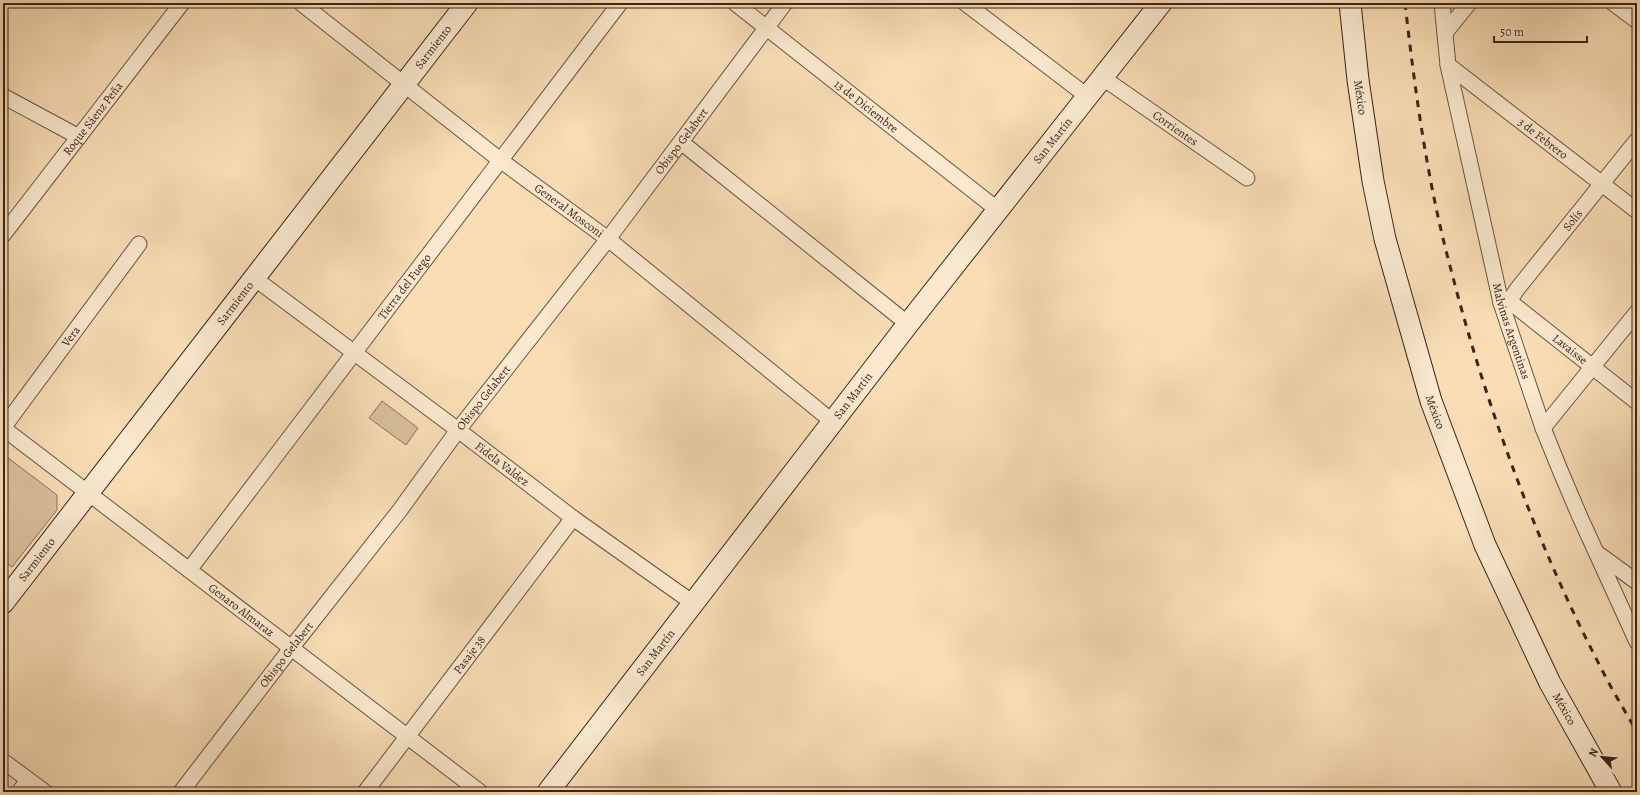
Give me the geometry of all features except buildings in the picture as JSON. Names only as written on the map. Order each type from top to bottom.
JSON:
[{"type":"street","name":"Roque Sáenz Peña","points":[[3,234],[182,3]]},
{"type":"street","name":"General Mosconi","points":[[301,3],[500,160],[608,238],[833,422]]},
{"type":"street","name":"Sarmiento","points":[[3,603],[467,3]]},
{"type":"street","name":"Tierra del Fuego","points":[[189,570],[353,352],[620,3]]},
{"type":"street","name":"13 de Diciembre","points":[[735,3],[998,210]]},
{"type":"street","name":"Obispo Gelabert","points":[[181,792],[292,647],[400,510],[458,430],[608,238],[785,3]]},
{"type":"street","points":[[965,3],[1087,96]]},
{"type":"street","name":"San Martín","points":[[548,792],[908,324],[1161,3]]},
{"type":"street","name":"México","points":[[1350,3],[1358,80],[1373,181],[1385,239],[1431,401],[1485,545],[1550,683],[1611,792]]},
{"type":"street","name":"Malvinas Argentinas","points":[[1442,3],[1448,65],[1505,302],[1544,428],[1596,552],[1635,631]]},
{"type":"street","points":[[1445,33],[1469,3]]},
{"type":"street","points":[[1613,3],[1637,21]]},
{"type":"street","name":"3 de Febrero","points":[[1448,65],[1637,211]]},
{"type":"street","name":"Corrientes","points":[[1103,78],[1247,178]]},
{"type":"street","points":[[3,96],[78,137]]},
{"type":"street","name":"Solís","points":[[1505,302],[1603,184],[1637,140]]},
{"type":"street","points":[[681,142],[908,324]]},
{"type":"street","name":"Vera","points":[[3,428],[139,244]]},
{"type":"street","name":"Fidela Valdez","points":[[254,278],[573,518],[693,603]]},
{"type":"street","name":"Lavaisse","points":[[1505,302],[1637,402]]},
{"type":"street","points":[[1544,428],[1637,312]]},
{"type":"street","name":"Genaro Almaraz","points":[[3,428],[89,492],[480,792]]},
{"type":"street","name":"Pasaje 38","points":[[366,791],[573,518]]},
{"type":"street","points":[[1596,552],[1637,582]]},
{"type":"street","points":[[3,761],[46,792]]},
{"type":"street","points":[[19,792],[28,780]]},
{"type":"shaded area","points":[[382,401],[418,428],[406,445],[369,418]]},
{"type":"shaded area","points":[[3,454],[57,495],[57,510],[12,567],[3,561]]},
{"type":"railway","points":[[1405,3],[1428,168],[1450,266],[1479,369],[1514,472],[1555,572],[1601,668],[1637,732]]}]
